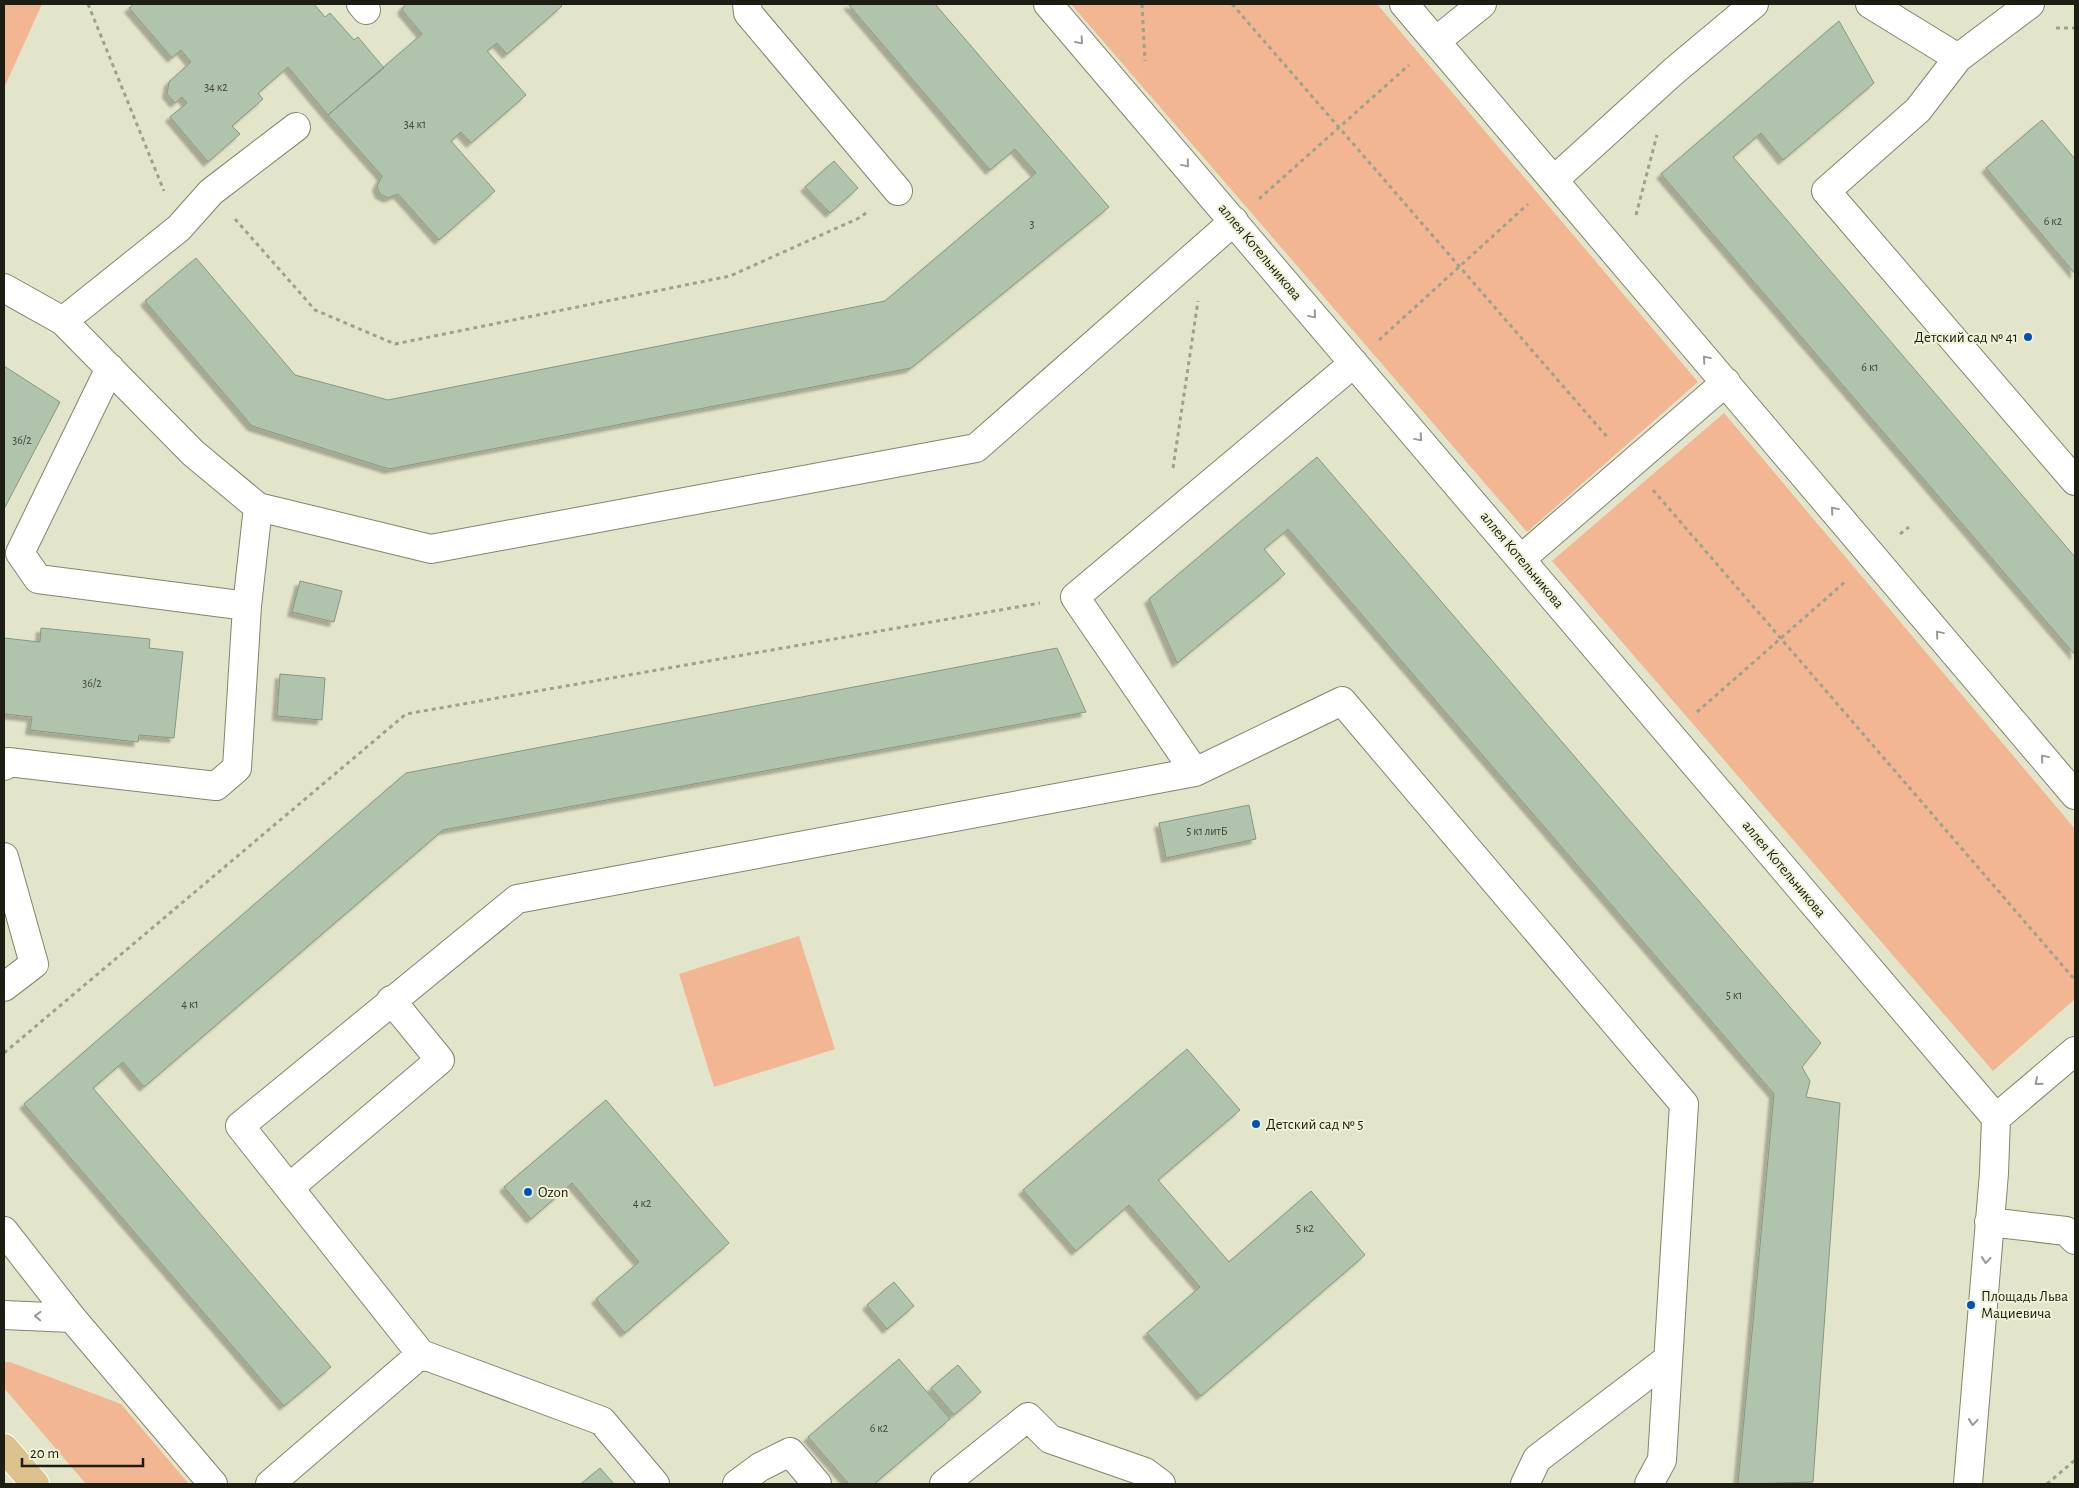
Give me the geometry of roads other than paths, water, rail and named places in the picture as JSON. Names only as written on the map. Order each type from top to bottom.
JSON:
[{"type":"main road","points":[[4,1448],[35,1484]]},
{"type":"street","points":[[747,4],[748,13],[898,191]]},
{"type":"street","name":"аллея Котельникова","points":[[1048,4],[1996,1118]]},
{"type":"street","points":[[1404,4],[2075,795]]},
{"type":"street","points":[[1436,40],[1482,4]]},
{"type":"street","points":[[1554,180],[1674,71],[1754,4]]},
{"type":"street","points":[[1870,4],[1958,58]]},
{"type":"street","points":[[2015,8],[1958,58],[1918,110],[1826,191],[2075,481]]},
{"type":"street","points":[[63,321],[179,228],[211,192],[296,127]]},
{"type":"street","points":[[4,288],[63,321],[193,453],[258,507],[431,549],[976,448],[1234,221]]},
{"type":"street","points":[[1196,772],[1075,597],[1354,363]]},
{"type":"street","points":[[110,368],[20,553],[38,579],[247,606]]},
{"type":"street","points":[[1521,559],[1726,382]]},
{"type":"street","points":[[4,766],[8,762],[216,786],[237,768],[247,606],[258,507]]},
{"type":"street","points":[[655,1484],[602,1421],[421,1354],[240,1126],[391,1000],[517,899],[1196,772],[1342,701],[1684,1104],[1662,1460],[1649,1484]]},
{"type":"street","points":[[4,857],[34,964],[4,987]]},
{"type":"street","points":[[290,1187],[440,1060],[391,1000]]},
{"type":"street","points":[[1968,1484],[1994,1173],[1996,1118],[2075,1051]]},
{"type":"street","points":[[1989,1222],[2066,1231],[2075,1240]]},
{"type":"street","points":[[4,1231],[72,1318],[213,1484]]},
{"type":"street","points":[[4,1315],[72,1318]]},
{"type":"street","points":[[270,1484],[421,1354]]},
{"type":"street","points":[[1524,1484],[1537,1459],[1668,1359]]},
{"type":"street","points":[[944,1484],[1028,1417],[1050,1439],[1146,1472],[1161,1484]]},
{"type":"street","points":[[737,1484],[760,1467],[790,1452],[816,1484]]},
{"type":"place","name":"Детский сад № 41","points":[[2028,337]]},
{"type":"place","name":"Детский сад № 5","points":[[1256,1124]]},
{"type":"place","name":"Ozon","points":[[528,1192]]},
{"type":"place","name":"Площадь Льва Мациевича","points":[[1971,1305]]}]
